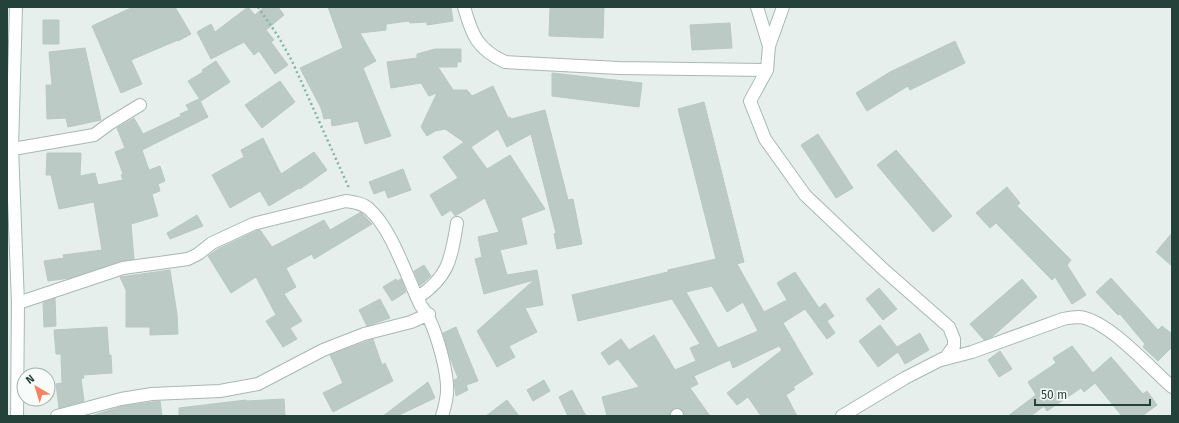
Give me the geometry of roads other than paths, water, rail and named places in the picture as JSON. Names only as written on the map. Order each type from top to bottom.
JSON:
[{"type":"street","points":[[16,7],[10,149],[18,303],[17,416]]},
{"type":"street","points":[[464,7],[471,32],[479,45],[491,56],[505,62],[618,68],[767,70]]},
{"type":"street","points":[[757,7],[769,46]]},
{"type":"street","points":[[783,7],[769,46],[767,70],[750,101],[765,139],[805,195],[883,269],[949,327],[954,340],[954,346],[941,361]]},
{"type":"street","points":[[10,149],[94,135],[140,105]]},
{"type":"street","points":[[18,303],[123,268],[188,259],[198,254],[212,243],[253,224],[346,201],[356,203],[368,208],[380,220],[418,298],[429,314],[446,379],[446,400],[442,416]]},
{"type":"street","points":[[418,298],[432,288],[444,274],[453,248],[457,223]]},
{"type":"street","points":[[57,416],[121,399],[144,395],[220,391],[258,384],[323,350],[364,334],[411,322],[429,314]]},
{"type":"street","points":[[842,416],[905,378],[941,361],[972,352],[1063,319],[1079,317],[1093,320],[1109,330],[1172,387]]}]
